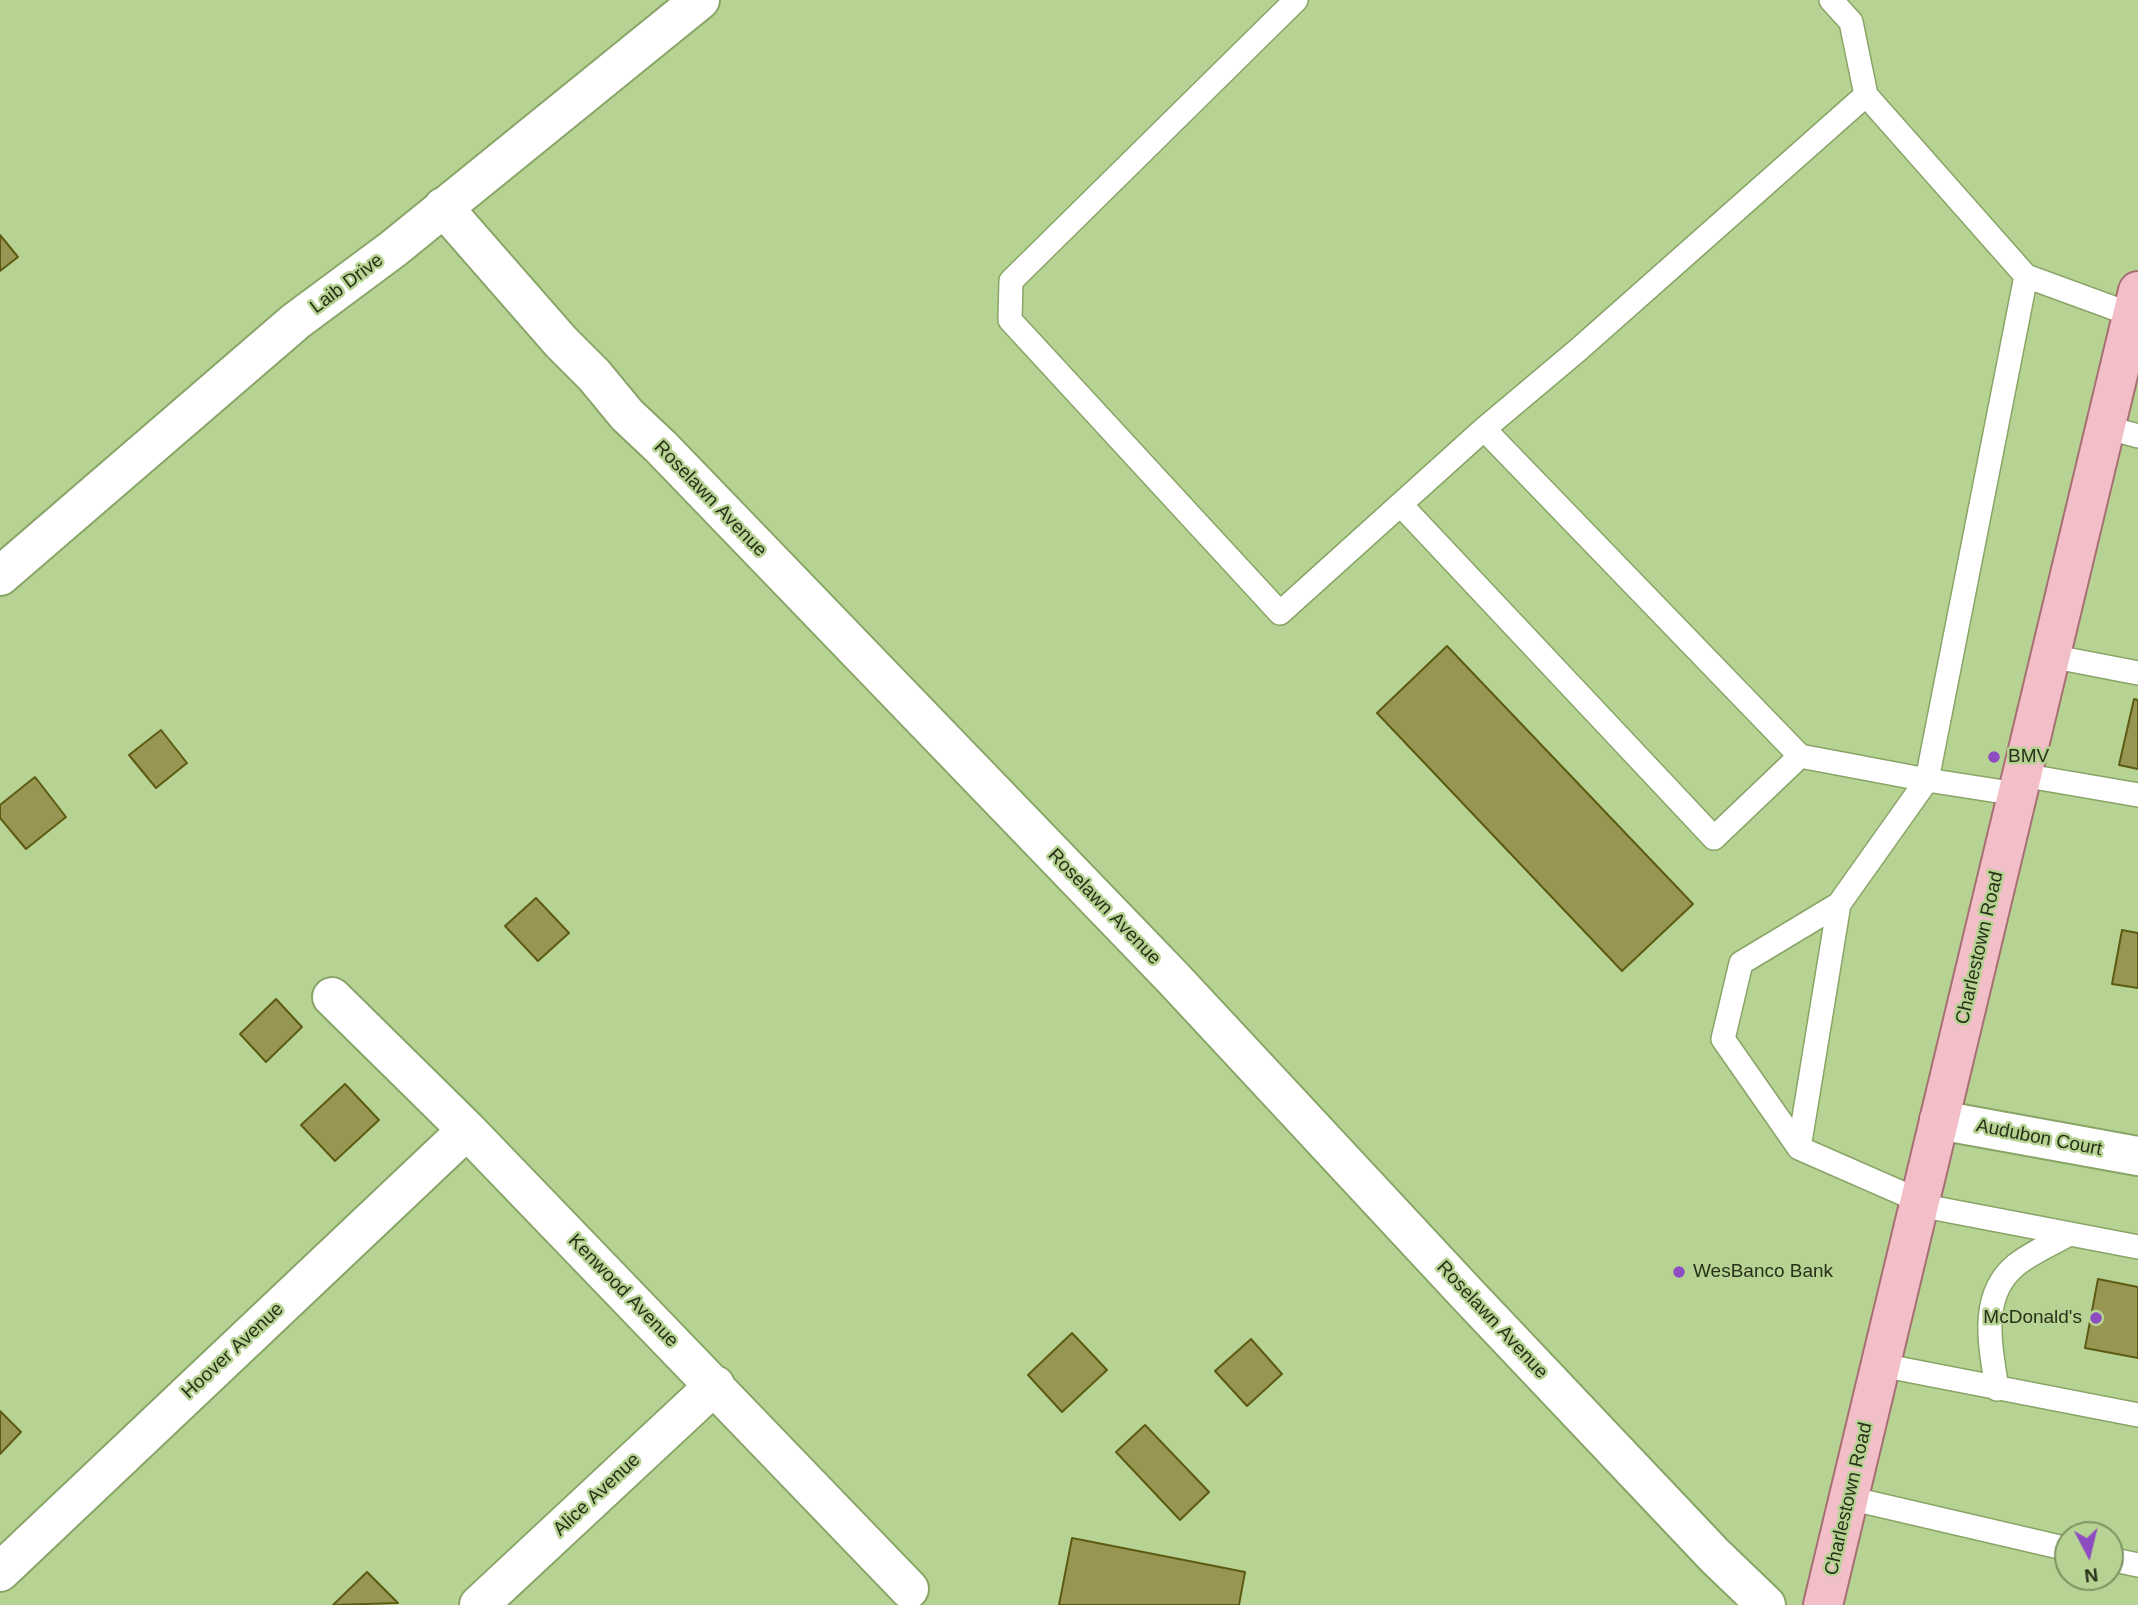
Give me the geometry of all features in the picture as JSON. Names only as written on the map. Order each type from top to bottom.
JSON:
[{"type":"main road","name":"Charlestown Road","points":[[1823,1605],[2050,656],[2122,431],[2136,308]]},
{"type":"street","name":"Laib Drive","points":[[0,576],[296,321],[393,249],[700,0]]},
{"type":"street","name":"Roselawn Avenue","points":[[443,207],[627,415],[1173,978],[1715,1556],[1766,1605]]},
{"type":"street","name":"Kenwood Avenue","points":[[332,997],[467,1130],[909,1589]]},
{"type":"street","name":"Audubon Court","points":[[1939,1119],[2138,1156]]},
{"type":"street","name":"Hoover Avenue","points":[[0,1572],[467,1130]]},
{"type":"street","name":"Alice Avenue","points":[[479,1605],[715,1385]]},
{"type":"lane","points":[[1296,0],[1011,281],[1010,320],[1280,613],[1484,429],[1578,350],[1866,95]]},
{"type":"lane","points":[[1831,0],[1851,23],[1866,95],[2026,276],[2136,308]]},
{"type":"lane","points":[[2026,276],[1927,780],[1839,904],[1741,964],[1723,1039],[1799,1148],[1919,1203],[2138,1247]]},
{"type":"lane","points":[[1484,429],[1800,756],[1927,780],[2020,784],[2138,795]]},
{"type":"lane","points":[[1401,505],[1714,838],[1800,756]]},
{"type":"lane","points":[[2050,656],[2138,673]]},
{"type":"lane","points":[[1799,1148],[1839,904]]},
{"type":"lane","points":[[1997,1389],[1989,1329],[1991,1305],[1999,1286],[2015,1265],[2068,1234]]},
{"type":"lane","points":[[1881,1365],[2138,1416]]},
{"type":"lane","points":[[1849,1498],[2054,1546]]},
{"type":"building","points":[[0,235],[18,257],[0,271]]},
{"type":"building","points":[[1447,646],[1693,904],[1622,971],[1377,713]]},
{"type":"building","points":[[2134,699],[2138,700],[2138,769],[2119,765]]},
{"type":"building","points":[[161,730],[187,763],[156,788],[129,755]]},
{"type":"building","points":[[35,777],[66,817],[26,849],[0,818],[0,805]]},
{"type":"building","points":[[536,898],[569,933],[538,961],[505,926]]},
{"type":"building","points":[[2122,930],[2138,933],[2138,988],[2112,984]]},
{"type":"building","points":[[276,999],[302,1027],[266,1062],[240,1034]]},
{"type":"building","points":[[345,1084],[379,1120],[335,1161],[301,1125]]},
{"type":"building","points":[[2098,1279],[2138,1287],[2138,1358],[2085,1348]]},
{"type":"building","points":[[1072,1333],[1107,1370],[1062,1412],[1028,1375]]},
{"type":"building","points":[[1251,1339],[1282,1374],[1247,1406],[1215,1371]]},
{"type":"building","points":[[0,1411],[21,1432],[0,1454]]},
{"type":"building","points":[[1145,1425],[1209,1492],[1180,1520],[1116,1452]]},
{"type":"building","points":[[1072,1538],[1245,1572],[1239,1605],[1059,1605]]},
{"type":"building","points":[[367,1572],[398,1603],[333,1605]]},
{"type":"place","name":"BMV","points":[[1994,757]]},
{"type":"place","name":"WesBanco Bank","points":[[1679,1272]]},
{"type":"place","name":"McDonald's","points":[[2096,1318]]}]
